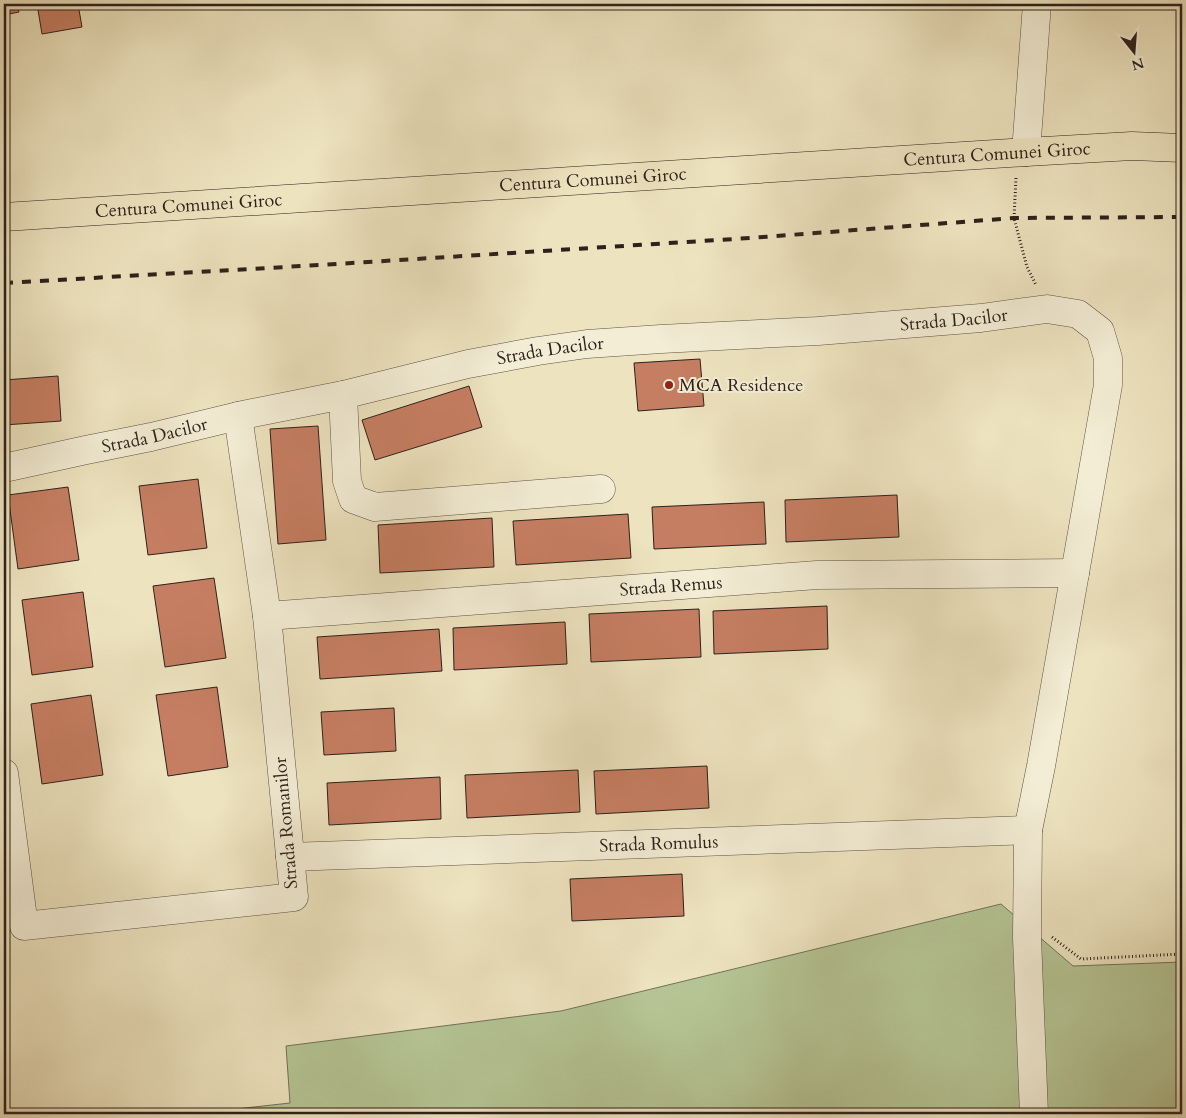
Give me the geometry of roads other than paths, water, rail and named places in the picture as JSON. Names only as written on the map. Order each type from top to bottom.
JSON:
[{"type":"main road","name":"Centura Comunei Giroc","points":[[4,217],[1026,152],[1132,146],[1182,148]]},
{"type":"street","points":[[1026,152],[1037,4]]},
{"type":"street","name":"Strada Dacilor","points":[[4,468],[151,437],[238,416],[343,395],[468,364],[538,351],[588,344],[837,330],[981,318],[1047,308],[1078,314],[1100,331],[1108,358],[1108,385],[1076,573]]},
{"type":"street","points":[[343,395],[347,480],[352,499],[376,507],[601,489]]},
{"type":"street","name":"Strada Romanilor","points":[[4,773],[24,926],[294,897],[267,616],[238,416]]},
{"type":"street","points":[[1034,1114],[1027,938],[1028,830],[1076,573]]},
{"type":"street","name":"Strada Remus","points":[[267,616],[816,575],[1076,573]]},
{"type":"street","name":"Strada Romulus","points":[[290,857],[1028,830]]},
{"type":"railway","points":[[4,283],[750,238],[1014,218],[1182,217]]},
{"type":"place","name":"MCA Residence","points":[[669,385]]}]
